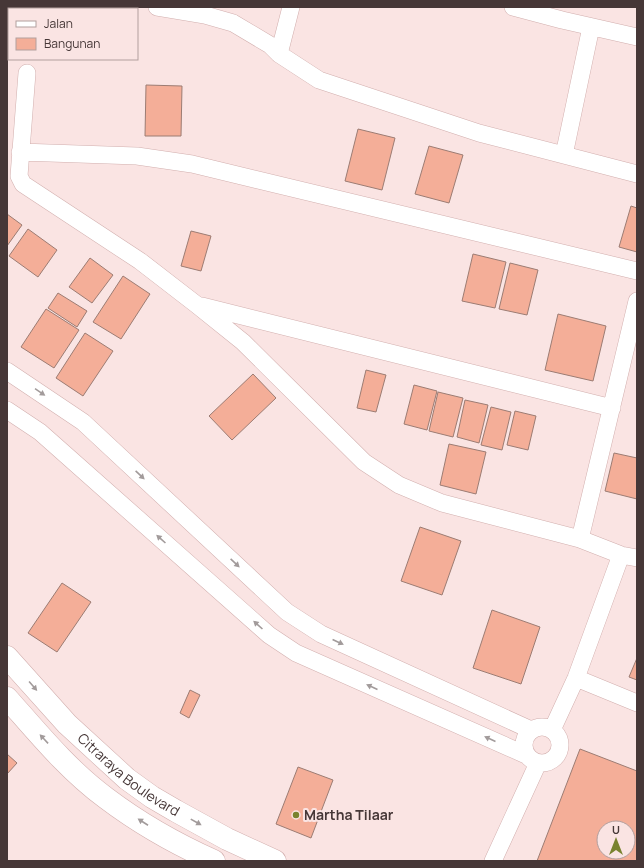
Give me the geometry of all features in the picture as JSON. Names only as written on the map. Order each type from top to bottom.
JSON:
[{"type":"main road","name":"Citraraya Boulevard","points":[[7,657],[67,724],[127,779],[152,797],[176,811],[227,839],[275,861]]},
{"type":"main road","name":"Citraraya Boulevard","points":[[7,698],[74,770],[105,798],[182,847],[214,861]]},
{"type":"street","points":[[157,7],[205,15],[233,23],[270,45],[279,54],[319,80],[479,133],[637,174]]},
{"type":"street","points":[[279,54],[291,7]]},
{"type":"street","points":[[513,7],[637,37]]},
{"type":"street","points":[[564,155],[591,27]]},
{"type":"street","points":[[27,73],[19,176],[23,184],[140,261],[244,342],[364,462],[399,485],[442,503],[580,539],[629,557],[552,730]]},
{"type":"street","points":[[20,152],[137,156],[192,164],[637,271]]},
{"type":"street","points":[[580,539],[637,300]]},
{"type":"street","points":[[197,305],[612,408]]},
{"type":"street","points":[[7,372],[83,422],[287,612],[321,634],[531,730]]},
{"type":"street","points":[[7,410],[40,432],[274,639],[296,653],[532,759],[545,763],[552,761],[556,756],[560,749],[560,742],[552,730],[545,727],[538,727],[531,730],[526,735],[523,742],[524,749],[532,759]]},
{"type":"street","points":[[576,678],[637,703]]},
{"type":"street","points":[[494,861],[532,759]]},
{"type":"building","points":[[146,85],[182,86],[181,136],[145,136]]},
{"type":"building","points":[[358,129],[395,138],[382,190],[345,181]]},
{"type":"building","points":[[429,146],[463,155],[449,203],[415,194]]},
{"type":"building","points":[[631,206],[637,208],[637,252],[619,247]]},
{"type":"building","points":[[7,214],[22,225],[7,246]]},
{"type":"building","points":[[28,229],[57,250],[38,277],[9,256]]},
{"type":"building","points":[[191,231],[211,236],[201,271],[181,266]]},
{"type":"building","points":[[473,254],[506,262],[495,308],[462,301]]},
{"type":"building","points":[[90,258],[113,275],[92,303],[69,287]]},
{"type":"building","points":[[510,263],[538,270],[527,315],[499,309]]},
{"type":"building","points":[[123,276],[150,294],[121,339],[93,322]]},
{"type":"building","points":[[58,293],[87,311],[77,327],[48,308]]},
{"type":"building","points":[[46,309],[79,330],[54,368],[21,347]]},
{"type":"building","points":[[558,314],[606,326],[593,381],[545,370]]},
{"type":"building","points":[[85,333],[113,351],[83,396],[56,378]]},
{"type":"building","points":[[366,370],[386,375],[376,412],[357,408]]},
{"type":"building","points":[[253,374],[276,398],[232,440],[209,416]]},
{"type":"building","points":[[414,385],[437,391],[427,430],[404,424]]},
{"type":"building","points":[[438,392],[463,398],[453,437],[429,431]]},
{"type":"building","points":[[465,400],[488,405],[479,443],[457,437]]},
{"type":"building","points":[[491,407],[511,412],[502,450],[481,445]]},
{"type":"building","points":[[515,411],[536,416],[528,450],[507,445]]},
{"type":"building","points":[[449,444],[486,452],[476,494],[440,485]]},
{"type":"building","points":[[614,453],[637,458],[637,499],[605,491]]},
{"type":"building","points":[[420,527],[461,541],[442,595],[401,581]]},
{"type":"building","points":[[62,583],[91,602],[57,652],[28,633]]},
{"type":"building","points":[[492,610],[540,627],[521,684],[473,668]]},
{"type":"building","points":[[637,658],[637,680],[629,677]]},
{"type":"building","points":[[190,690],[200,695],[189,718],[180,713]]},
{"type":"building","points":[[580,749],[637,771],[637,861],[537,861]]},
{"type":"building","points":[[7,754],[17,763],[7,774]]},
{"type":"building","points":[[298,767],[333,780],[311,838],[276,824]]},
{"type":"place","name":"Martha Tilaar","points":[[296,815]]}]
